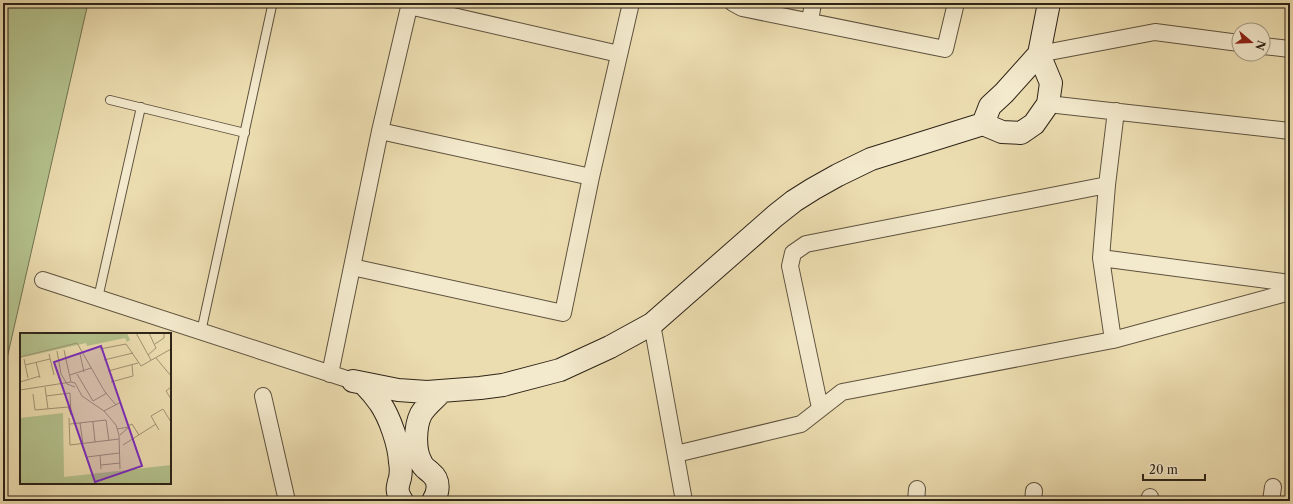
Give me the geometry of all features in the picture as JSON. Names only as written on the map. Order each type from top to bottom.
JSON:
[{"type":"street","points":[[352,267],[563,312],[591,177],[631,3]]},
{"type":"street","points":[[733,3],[742,8],[946,49],[956,3]]},
{"type":"street","points":[[810,21],[813,3]]},
{"type":"street","points":[[983,124],[990,106],[1004,93],[1039,54],[1049,3]]},
{"type":"street","points":[[330,374],[380,131],[409,4],[619,54]]},
{"type":"street","points":[[1039,54],[1155,32],[1231,42]]},
{"type":"street","points":[[1271,47],[1290,49]]},
{"type":"street","points":[[43,280],[330,374],[359,382],[398,390],[427,392],[503,385],[560,370],[610,348],[652,324],[775,216],[812,189],[838,175],[871,159],[983,124],[1002,132],[1020,133],[1034,124],[1048,104],[1051,84],[1039,54]]},
{"type":"street","points":[[1048,104],[1290,131]]},
{"type":"street","points":[[1113,340],[1101,258],[1107,185],[1116,112]]},
{"type":"street","points":[[380,131],[591,177]]},
{"type":"street","points":[[820,408],[790,266],[794,252],[806,244],[1107,185]]},
{"type":"street","points":[[1101,258],[1290,283]]},
{"type":"street","points":[[676,454],[801,424],[842,392],[1113,340],[1290,292]]},
{"type":"street","points":[[652,324],[684,501]]},
{"type":"street","points":[[359,382],[381,404],[397,443],[400,460],[400,476],[397,490],[402,501]]},
{"type":"street","points":[[433,501],[436,497],[438,484],[435,477],[431,472],[424,469],[420,461],[416,433],[422,412],[442,391]]},
{"type":"street","points":[[263,396],[287,501]]},
{"type":"lane","points":[[201,332],[272,6]]},
{"type":"lane","points":[[110,100],[245,133]]},
{"type":"lane","points":[[98,298],[141,107]]},
{"type":"green space","points":[[3,3],[88,3],[3,376]]}]
